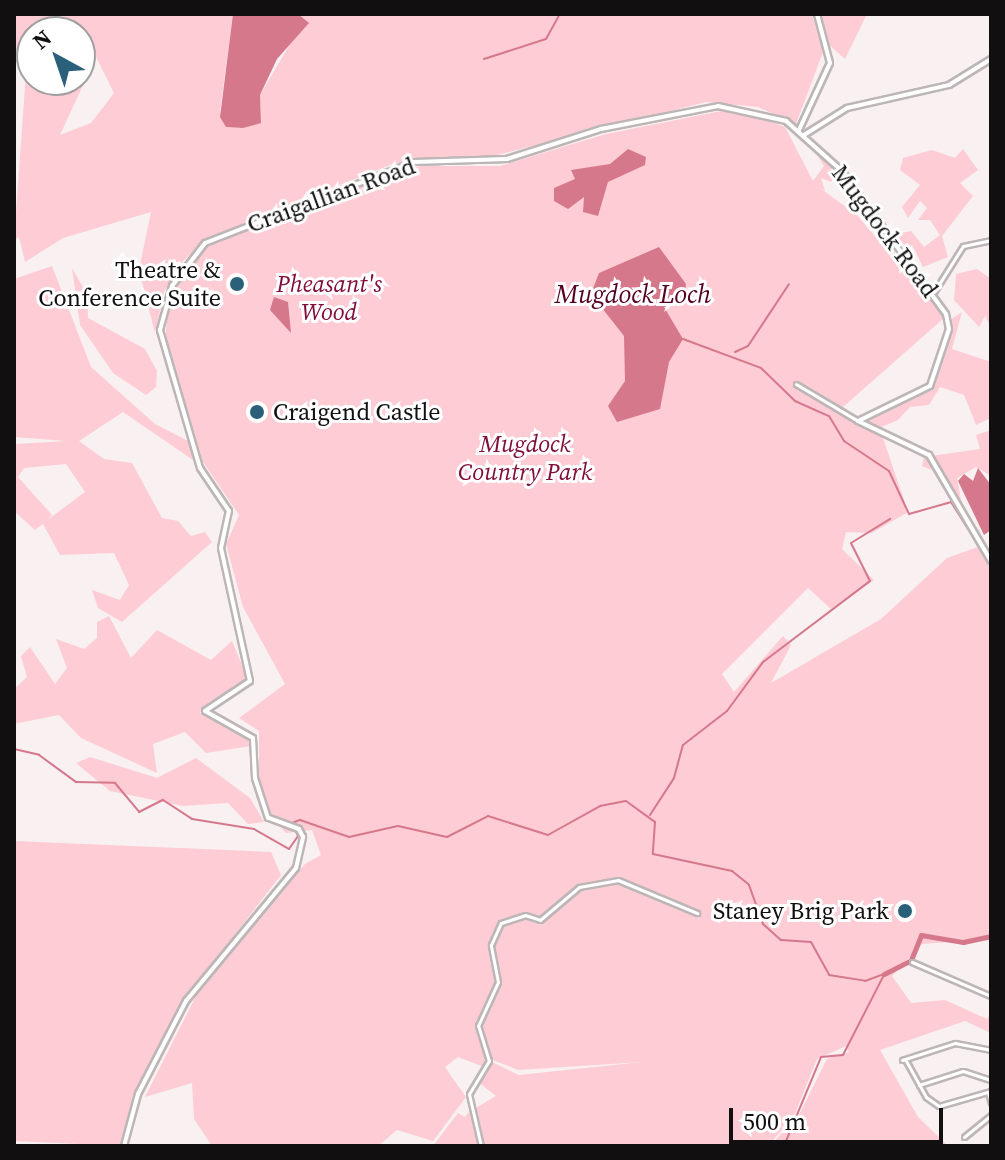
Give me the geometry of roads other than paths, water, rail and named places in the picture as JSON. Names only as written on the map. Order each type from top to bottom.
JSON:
[{"type":"street","points":[[799,130],[830,63],[817,14]]},
{"type":"street","points":[[804,135],[847,108],[949,85],[991,59]]},
{"type":"street","name":"Craigallian Road","points":[[124,1146],[138,1094],[186,1001],[296,868],[303,837],[297,828],[269,821],[261,803],[253,738],[205,711],[250,681],[221,539],[229,511],[200,468],[160,330],[172,286],[200,247],[414,162],[507,159],[601,129],[718,106],[762,112],[804,135]]},
{"type":"street","name":"Mugdock Road","points":[[804,135],[930,284],[949,329],[930,386],[858,421]]},
{"type":"street","points":[[934,292],[963,246],[991,240]]},
{"type":"street","points":[[930,284],[938,285]]},
{"type":"street","points":[[796,384],[858,421],[929,455],[991,561]]},
{"type":"street","points":[[481,1146],[469,1094],[489,1061],[478,1026],[498,982],[491,945],[501,923],[525,915],[540,920],[579,887],[618,880],[697,913]]},
{"type":"street","points":[[912,962],[991,996]]},
{"type":"street","points":[[991,1050],[955,1043],[903,1060],[919,1085],[939,1106],[989,1092],[991,1103]]},
{"type":"street","points":[[919,1085],[963,1071],[991,1080]]},
{"type":"street","points":[[964,1137],[983,1128],[991,1115]]},
{"type":"street","points":[[983,1128],[988,1132]]},
{"type":"water","points":[[233,14],[298,14],[309,23],[277,59],[260,95],[261,123],[243,128],[226,127],[220,117]]},
{"type":"water","points":[[628,149],[646,157],[645,165],[608,182],[598,216],[583,212],[584,197],[568,209],[554,201],[554,188],[575,179],[571,170],[610,164]]},
{"type":"water","name":"Mugdock Loch","points":[[659,247],[686,284],[684,300],[664,307],[683,339],[669,362],[660,409],[617,422],[608,406],[625,381],[624,336],[591,294],[599,273]]},
{"type":"water","points":[[274,297],[288,302],[291,333],[270,310]]},
{"type":"water","points":[[978,468],[991,485],[991,530],[984,535],[958,481],[964,474],[973,481]]},
{"type":"waterway","points":[[484,59],[546,39],[560,14]]},
{"type":"waterway","points":[[735,352],[748,346],[789,284]]},
{"type":"waterway","points":[[683,339],[761,368],[795,401],[829,416],[844,441],[889,471],[909,514],[951,502],[991,565]]},
{"type":"waterway","points":[[650,815],[674,778],[683,745],[727,711],[763,662],[870,581],[851,543],[890,519]]},
{"type":"waterway","points":[[14,749],[39,755],[76,782],[115,783],[139,812],[163,800],[192,819],[254,829],[289,849],[298,836],[292,823],[300,820],[349,837],[398,826],[447,837],[488,816],[548,835],[600,806],[626,801],[655,822],[653,854],[732,871],[749,885],[763,924],[781,940],[811,942],[829,975],[865,981],[884,974]]},
{"type":"waterway","points":[[884,974],[911,960],[921,935],[963,942],[991,936]]},
{"type":"waterway","points":[[784,1146],[821,1057],[843,1055],[884,975]]},
{"type":"waterway","points":[[383,1146],[418,1146]]},
{"type":"place","name":"Theatre & Conference Suite","points":[[237,284]]},
{"type":"place","name":"Craigend Castle","points":[[257,412]]},
{"type":"place","name":"Staney Brig Park","points":[[905,911]]},
{"type":"park label","name":"Pheasant's Wood","points":[[329,298]]},
{"type":"park label","name":"Mugdock Country Park","points":[[525,458]]}]
